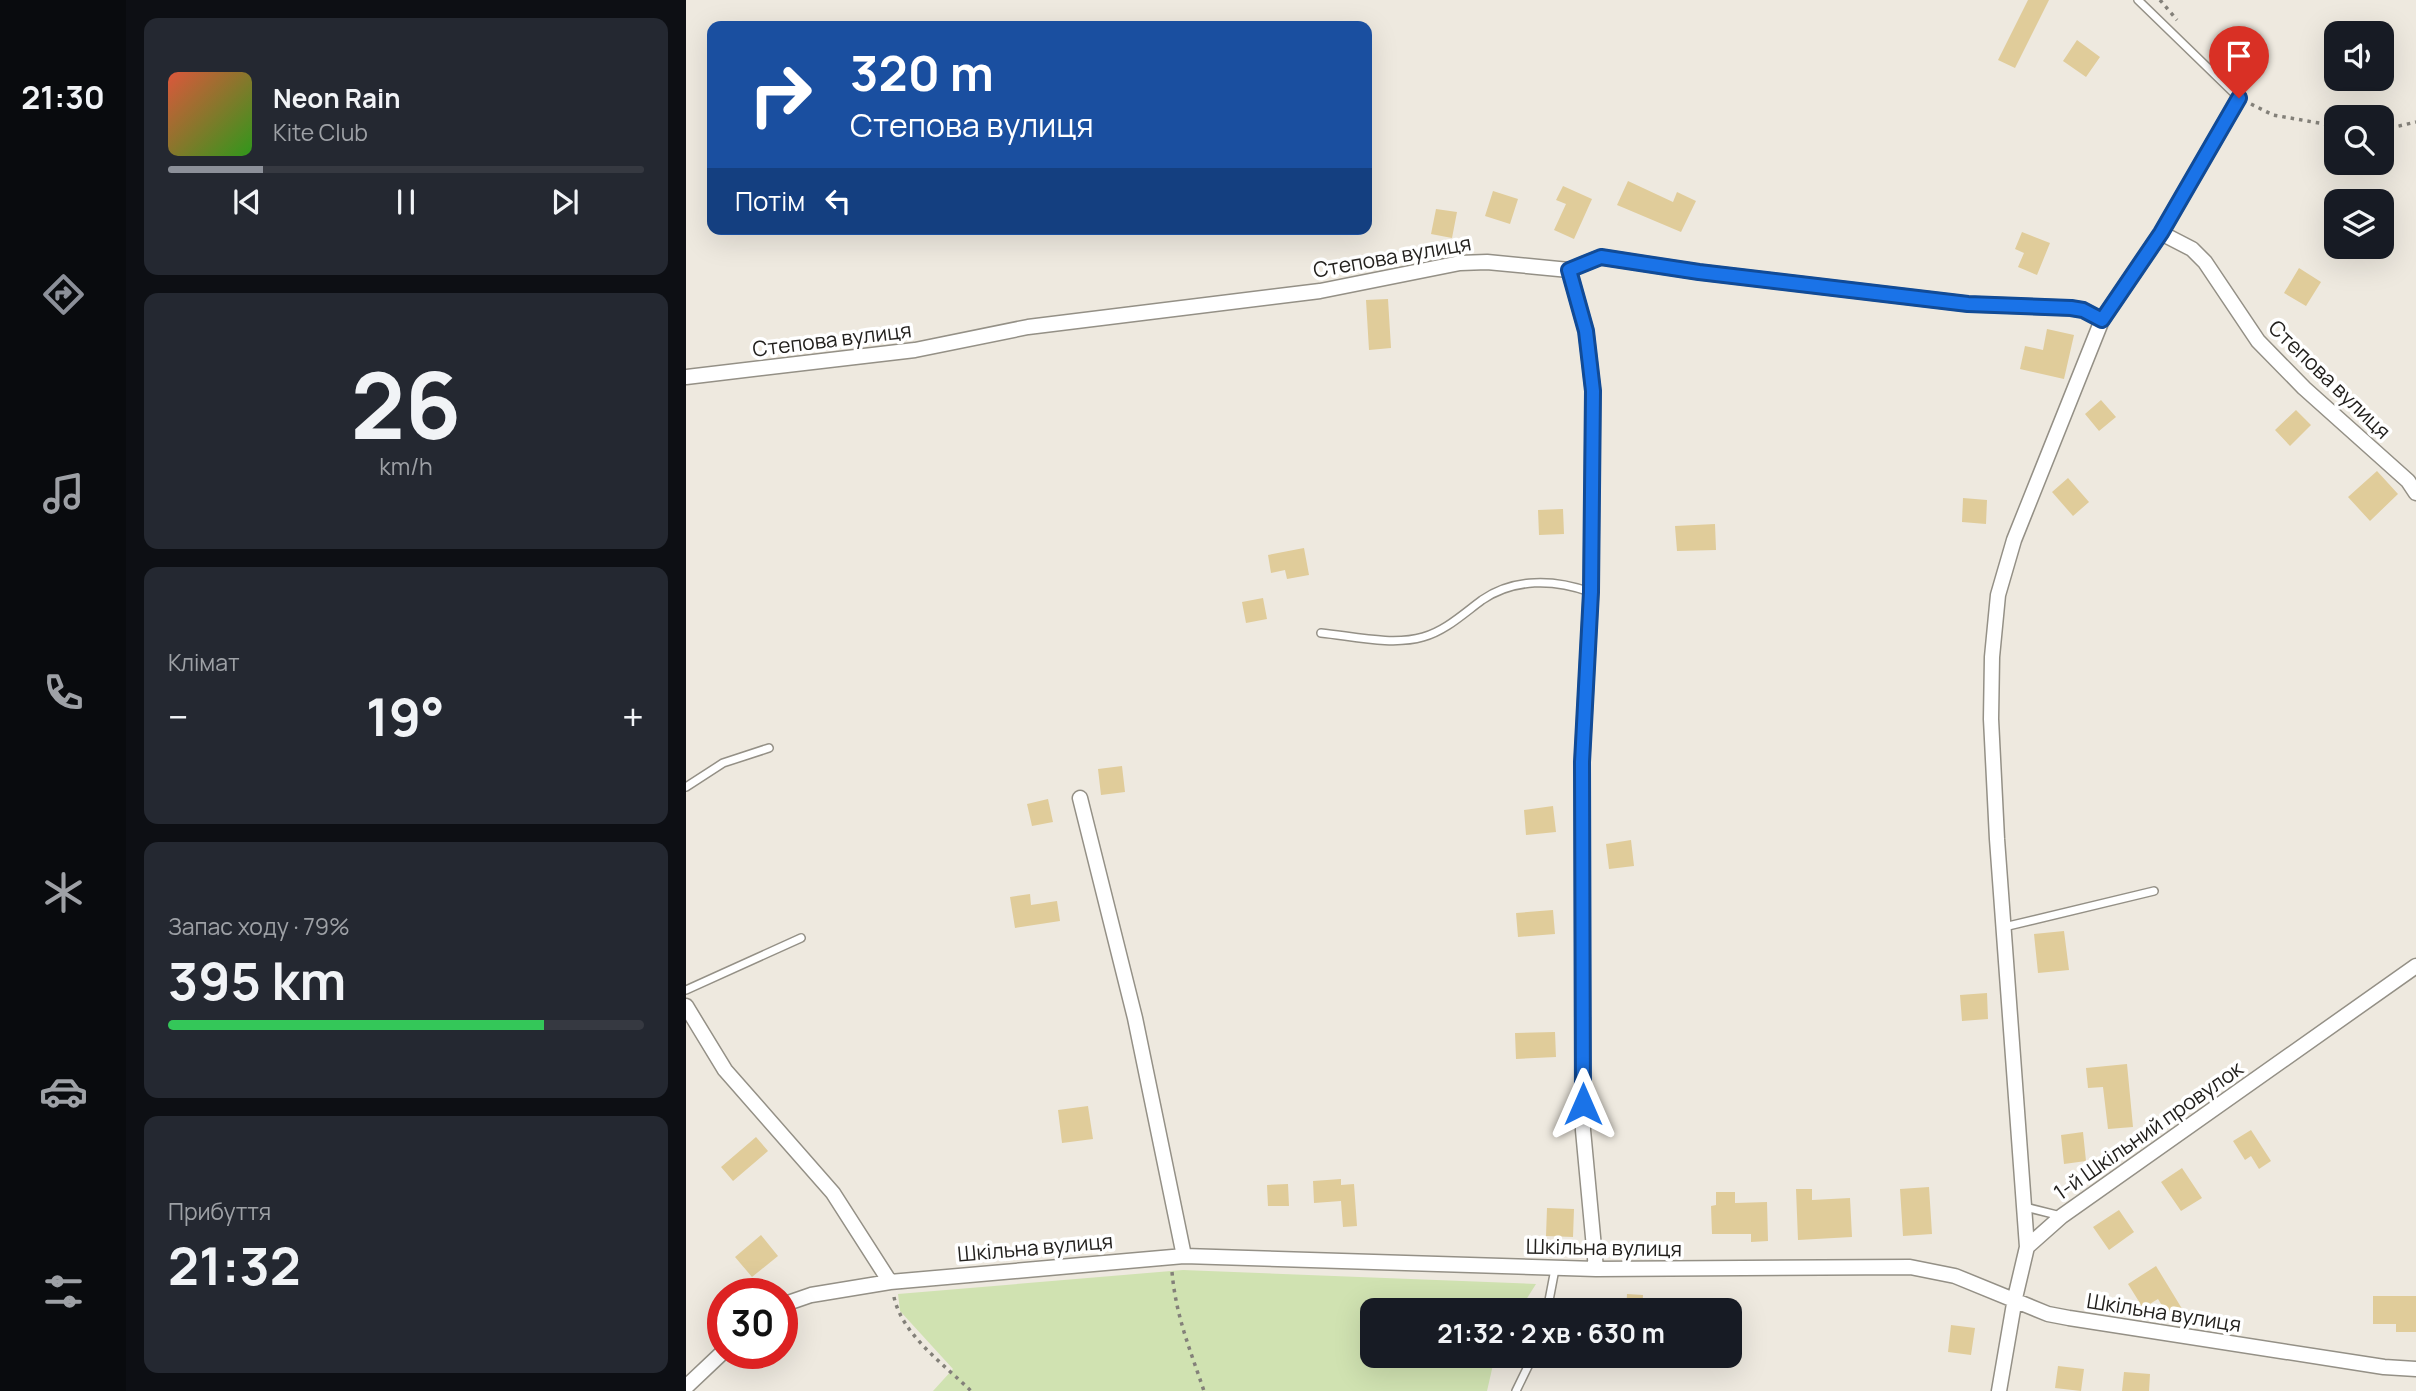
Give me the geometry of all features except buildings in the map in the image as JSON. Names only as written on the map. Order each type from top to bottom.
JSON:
[{"type":"street","points":[[1999,1391],[2027,1247],[1991,719],[1992,657],[1998,595],[2014,540],[2102,320],[2161,233],[2239,98]]},
{"type":"street","name":"Степова вулиця","points":[[2161,233],[2192,250],[2205,262],[2258,341],[2304,388],[2408,481],[2416,493]]},
{"type":"street","name":"Степова вулиця","points":[[686,377],[915,350],[1028,327],[1320,291],[1460,263],[1517,263],[1569,270],[1601,257],[1699,272],[1968,304],[2071,308],[2083,310],[2102,320]]},
{"type":"street","points":[[1569,270],[1586,331],[1593,391],[1591,592],[1582,762],[1583,1130],[1596,1269]]},
{"type":"street","points":[[1080,798],[1135,1017],[1177,1256]]},
{"type":"street","name":"1-й Шкільний провулок","points":[[2027,1247],[2062,1216],[2416,966]]},
{"type":"street","points":[[686,1006],[738,1086],[833,1193],[890,1282]]},
{"type":"street","name":"Шкільна вулиця","points":[[798,1299],[890,1282],[1177,1256],[1555,1269],[1910,1268],[1955,1276],[2015,1298],[2048,1314],[2384,1367],[2416,1369]]},
{"type":"street","points":[[689,1379],[707,1365]]},
{"type":"lane","points":[[2138,0],[2239,98]]},
{"type":"lane","points":[[1321,633],[1408,640],[1436,632],[1485,598],[1517,585],[1554,583],[1591,592]]},
{"type":"lane","points":[[686,787],[723,763],[769,748]]},
{"type":"lane","points":[[2004,927],[2154,891]]},
{"type":"lane","points":[[686,990],[801,938]]},
{"type":"lane","points":[[2023,1207],[2062,1216]]},
{"type":"lane","points":[[1549,1298],[1555,1269]]},
{"type":"lane","points":[[1516,1391],[1527,1368]]},
{"type":"path","points":[[2239,98],[2273,115],[2324,124]]},
{"type":"path","points":[[2394,127],[2416,122]]},
{"type":"path","points":[[1177,1256],[1175,1307],[1204,1391]]},
{"type":"path","points":[[890,1282],[897,1310],[920,1341],[971,1391]]},
{"type":"green space","points":[[1183,1270],[1536,1284],[1527,1298],[1360,1298],[1360,1368],[1492,1368],[1487,1391],[933,1391],[953,1369],[900,1311],[898,1294]]},
{"type":"route","points":[[1583,1104],[1582,762],[1591,592],[1593,391],[1586,331],[1569,270],[1601,257],[1699,272],[1968,304],[2071,308],[2083,310],[2102,320],[2161,233],[2239,98]]}]
